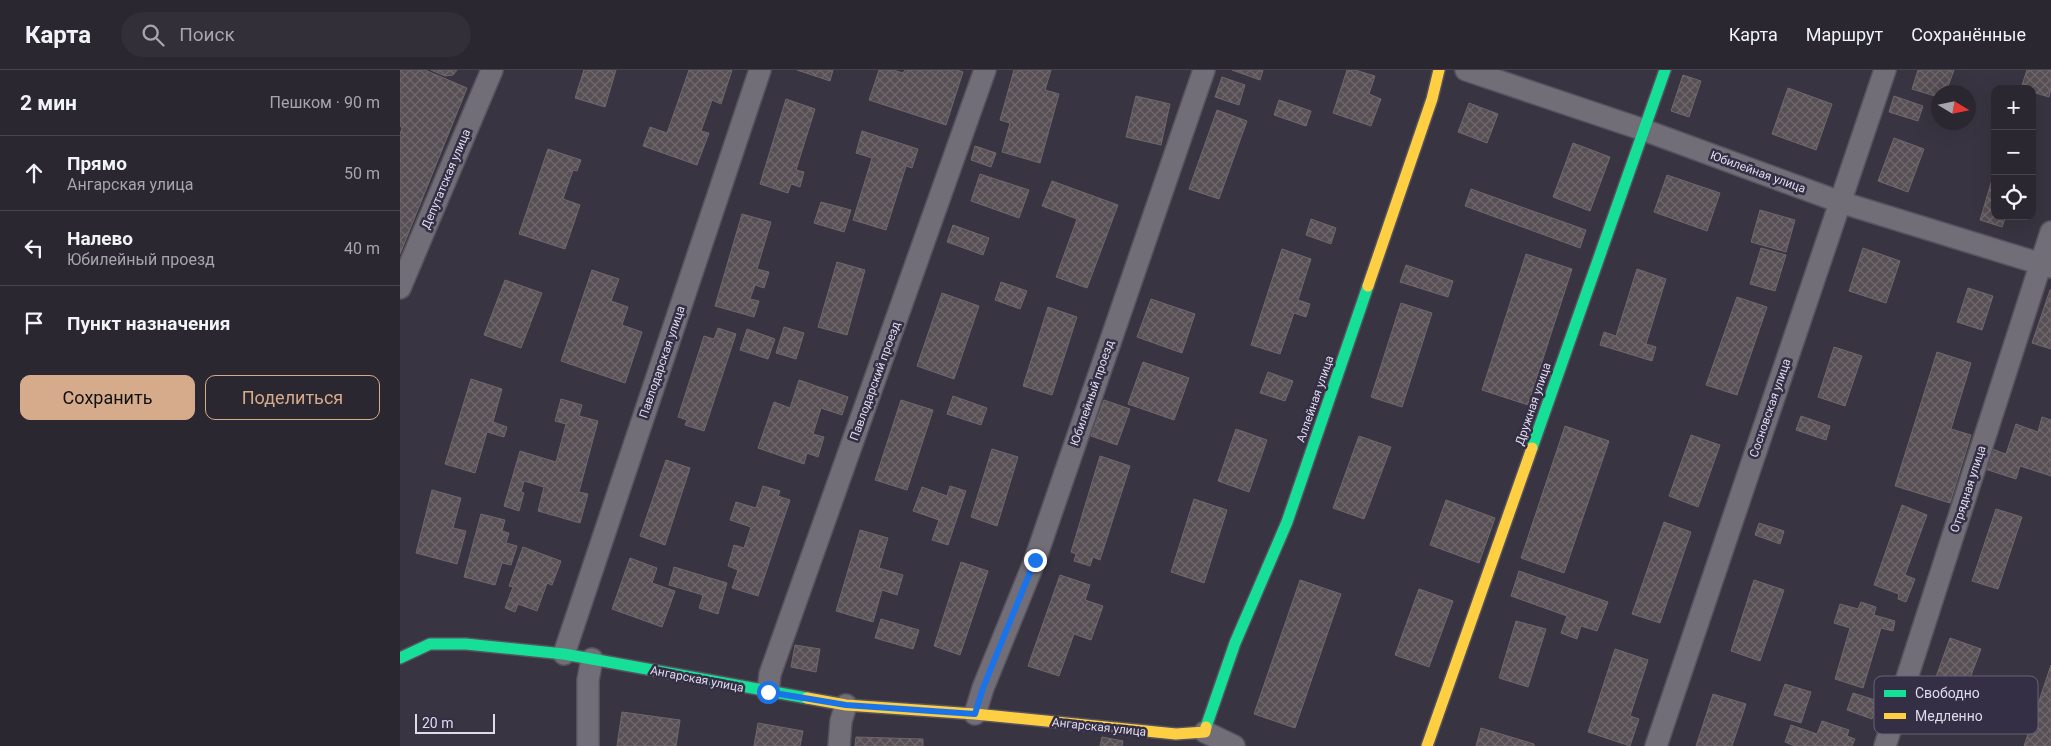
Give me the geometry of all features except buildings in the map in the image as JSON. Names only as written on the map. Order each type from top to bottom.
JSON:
[{"type":"street","name":"Депутатская улица","points":[[400,288],[492,70]]},
{"type":"street","name":"Павлодарская улица","points":[[564,654],[760,70]]},
{"type":"street","name":"Павлодарский проезд","points":[[768,692],[773,665],[985,70]]},
{"type":"street","name":"Юбилейный проезд","points":[[975,714],[983,688],[1035,560],[1204,70]]},
{"type":"street","name":"Аллейная улица","points":[[1204,732],[1236,643],[1286,522],[1432,100],[1439,70]]},
{"type":"street","name":"Юбилейная улица","points":[[1466,70],[1644,130],[1840,202],[2046,266]]},
{"type":"street","name":"Дружная улица","points":[[1427,746],[1665,70]]},
{"type":"street","name":"Сосновская улица","points":[[1656,746],[1885,70]]},
{"type":"street","name":"Отрядная улица","points":[[1908,676],[2046,266],[2051,232]]},
{"type":"street","name":"Ангарская улица","points":[[400,658],[430,644],[466,644],[564,654],[846,705],[975,714],[1176,734],[1204,732],[1234,746]]},
{"type":"street","points":[[588,746],[588,680],[592,659]]},
{"type":"street","points":[[839,746],[840,721],[846,705]]},
{"type":"street","name":"Отрядная улица","points":[[1885,746],[1889,734]]},
{"type":"traffic: fast","points":[[1532,448],[1665,70]]},
{"type":"traffic: fast","points":[[1206,727],[1235,643],[1287,522],[1368,286]]},
{"type":"traffic: fast","points":[[400,658],[430,644],[466,644],[564,654],[807,698]]},
{"type":"traffic: slow","points":[[1368,286],[1432,99],[1439,70]]},
{"type":"traffic: slow","points":[[1427,746],[1532,448]]},
{"type":"traffic: slow","points":[[807,698],[846,705],[975,714],[1176,734],[1205,732],[1206,727]]},
{"type":"route","points":[[768,692],[846,705],[975,714],[983,688],[1035,560]]}]
